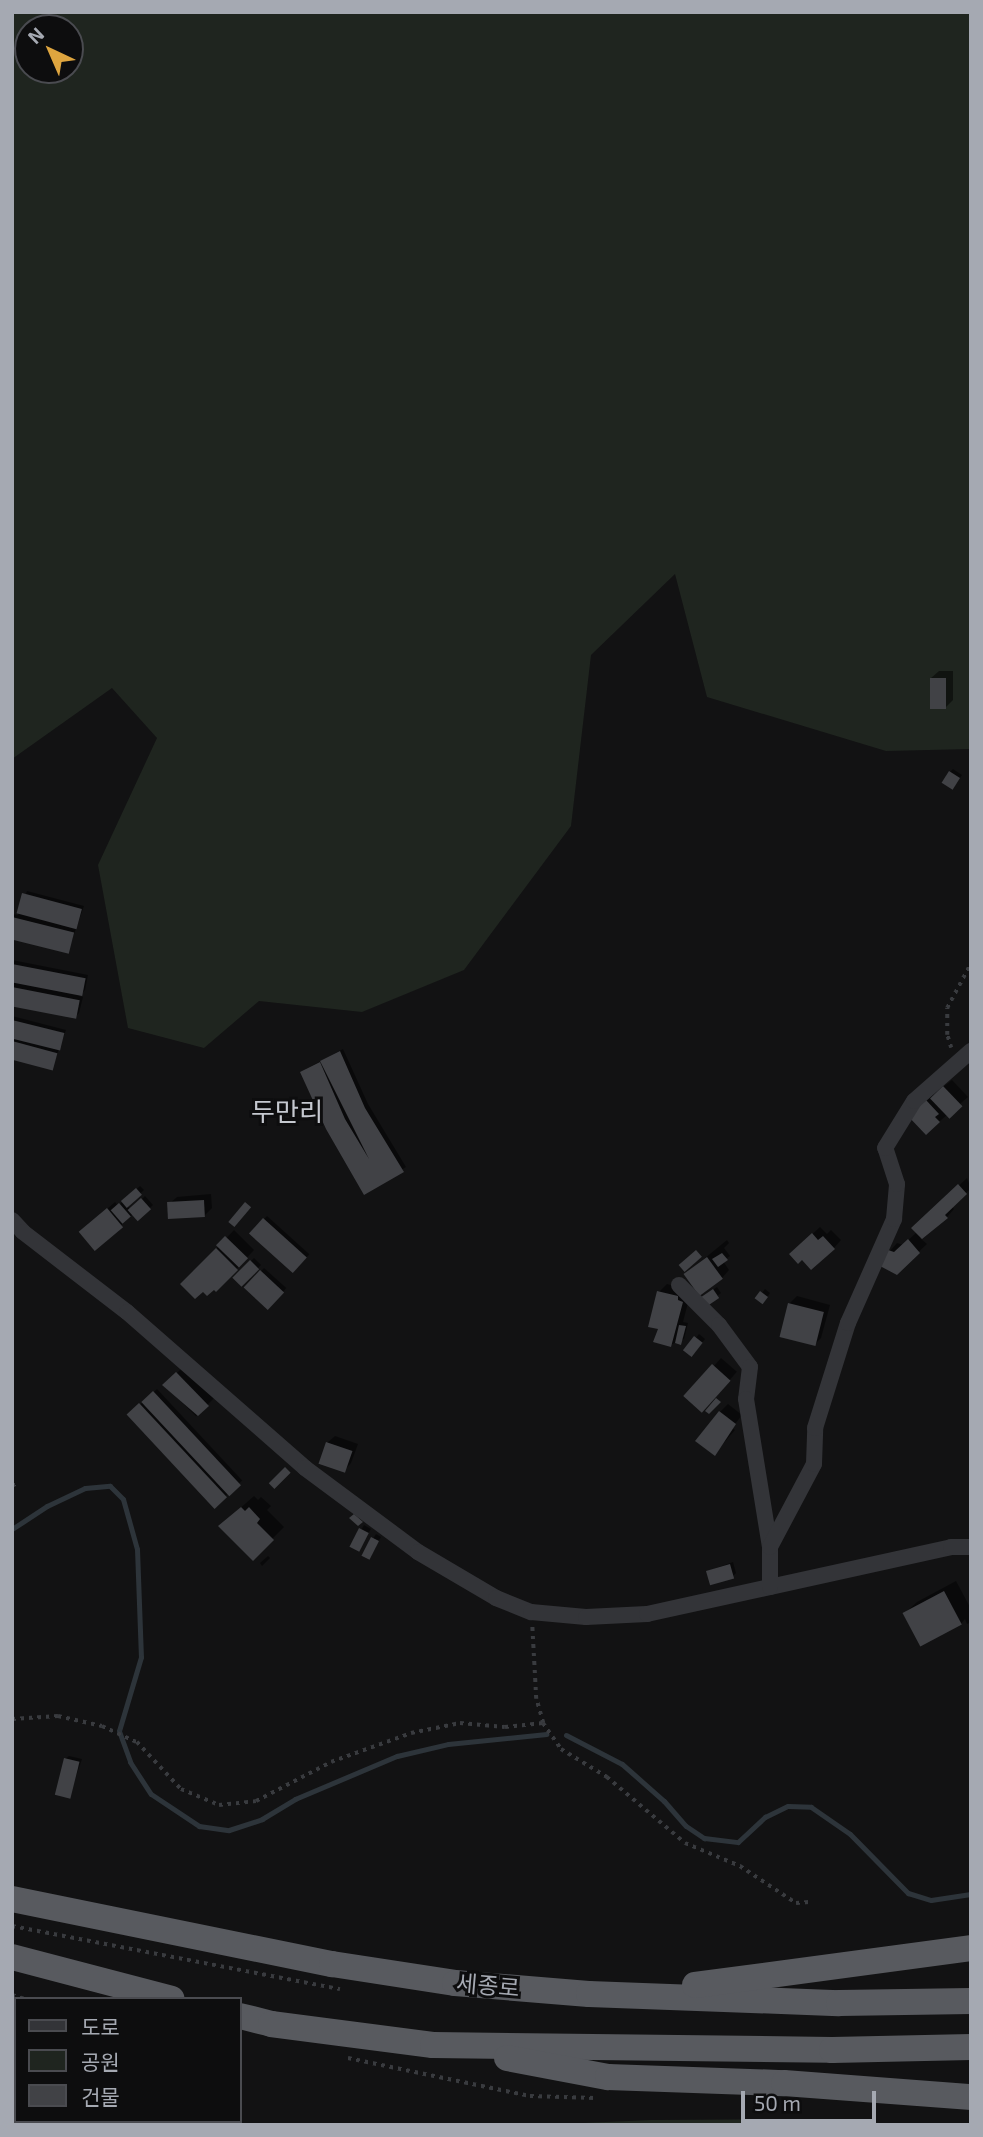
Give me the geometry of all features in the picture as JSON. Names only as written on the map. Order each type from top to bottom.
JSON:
[{"type":"highway","name":"세종로","points":[[12,1899],[332,1964],[455,1983],[589,1994],[839,2003],[971,2001]]},
{"type":"highway","points":[[589,1994],[722,1982],[971,1948]]},
{"type":"highway","points":[[12,1957],[164,1997]]},
{"type":"highway","points":[[242,2017],[271,2024],[433,2045],[608,2077],[784,2083],[971,2097]]},
{"type":"highway","points":[[433,2045],[832,2050],[971,2047]]},
{"type":"street","points":[[770,1547],[814,1464],[815,1428],[848,1323],[894,1219],[897,1184],[885,1148],[914,1101],[971,1051]]},
{"type":"street","points":[[12,1220],[23,1232],[127,1312],[304,1468],[418,1552],[496,1598],[531,1612],[586,1617],[647,1614],[951,1547],[971,1547]]},
{"type":"street","points":[[679,1285],[719,1325],[750,1367],[746,1399],[770,1547],[769,1587]]},
{"type":"path","points":[[956,1064],[947,1035],[947,1008],[971,963]]},
{"type":"path","points":[[531,1612],[537,1699],[543,1723],[561,1749],[607,1777],[685,1843],[740,1866],[796,1903],[809,1902]]},
{"type":"path","points":[[12,1720],[58,1716],[102,1726],[131,1737],[181,1788],[219,1805],[256,1801],[331,1762],[411,1733],[460,1723],[505,1727],[543,1723]]},
{"type":"path","points":[[342,2057],[530,2096],[598,2098],[608,2077]]},
{"type":"green space","points":[[12,12],[971,12],[971,749],[886,751],[707,697],[675,574],[591,655],[571,826],[464,970],[362,1012],[259,1001],[204,1048],[128,1028],[98,865],[157,738],[112,688],[12,759]]},
{"type":"green space","points":[[12,2083],[14,2123],[121,2125],[12,2125]]},
{"type":"green space","points":[[831,2119],[905,2125],[537,2125],[651,2120]]},
{"type":"building","points":[[930,678],[946,678],[946,709],[930,709]]},
{"type":"building","points":[[949,771],[960,778],[953,790],[942,783]]},
{"type":"building","points":[[22,893],[82,909],[76,929],[17,913]]},
{"type":"building","points":[[12,917],[74,932],[69,954],[12,940]]},
{"type":"building","points":[[12,964],[86,978],[82,996],[12,982]]},
{"type":"building","points":[[12,987],[80,1000],[76,1019],[12,1006]]},
{"type":"building","points":[[12,1020],[64,1033],[60,1051],[12,1039]]},
{"type":"building","points":[[12,1041],[57,1053],[53,1071],[12,1060]]},
{"type":"building","points":[[340,1051],[365,1108],[404,1172],[364,1195],[326,1129],[300,1072],[320,1062],[345,1119],[369,1159],[320,1061]]},
{"type":"building","points":[[943,1086],[962,1106],[950,1119],[930,1099]]},
{"type":"building","points":[[926,1100],[939,1114],[935,1117],[940,1122],[926,1135],[907,1115]]},
{"type":"building","points":[[958,1184],[967,1194],[945,1215],[948,1218],[922,1239],[911,1228]]},
{"type":"building","points":[[136,1188],[142,1195],[127,1208],[121,1201]]},
{"type":"building","points":[[141,1198],[151,1209],[138,1221],[128,1210]]},
{"type":"building","points":[[204,1200],[205,1217],[168,1219],[167,1202]]},
{"type":"building","points":[[245,1202],[251,1207],[234,1227],[228,1222]]},
{"type":"building","points":[[119,1203],[131,1217],[123,1224],[111,1210]]},
{"type":"building","points":[[107,1208],[123,1227],[95,1251],[79,1232]]},
{"type":"building","points":[[263,1218],[307,1257],[293,1273],[249,1234]]},
{"type":"building","points":[[812,1233],[818,1240],[823,1236],[835,1249],[811,1270],[802,1260],[798,1264],[789,1254]]},
{"type":"building","points":[[225,1236],[248,1258],[239,1268],[216,1245]]},
{"type":"building","points":[[908,1239],[920,1253],[897,1275],[880,1266],[888,1250],[894,1252]]},
{"type":"building","points":[[216,1248],[238,1270],[216,1292],[214,1290],[207,1296],[203,1292],[195,1299],[180,1284]]},
{"type":"building","points":[[696,1250],[702,1257],[685,1272],[679,1265]]},
{"type":"building","points":[[722,1253],[728,1260],[718,1267],[712,1259]]},
{"type":"building","points":[[707,1257],[723,1279],[699,1296],[684,1274]]},
{"type":"building","points":[[250,1260],[259,1269],[242,1287],[232,1278]]},
{"type":"building","points":[[260,1270],[284,1293],[268,1310],[244,1288]]},
{"type":"building","points":[[713,1289],[719,1298],[706,1307],[700,1298]]},
{"type":"building","points":[[657,1291],[678,1296],[678,1300],[683,1302],[671,1347],[653,1342],[658,1329],[648,1327]]},
{"type":"building","points":[[760,1291],[768,1297],[763,1304],[755,1298]]},
{"type":"building","points":[[788,1303],[824,1312],[815,1346],[780,1337]]},
{"type":"building","points":[[679,1325],[686,1326],[681,1345],[675,1343]]},
{"type":"building","points":[[694,1336],[703,1343],[692,1357],[683,1350]]},
{"type":"building","points":[[712,1364],[731,1381],[702,1413],[683,1396]]},
{"type":"building","points":[[176,1372],[209,1406],[198,1416],[162,1385]]},
{"type":"building","points":[[153,1391],[241,1485],[229,1496],[141,1402]]},
{"type":"building","points":[[716,1398],[721,1402],[709,1414],[705,1411]]},
{"type":"building","points":[[139,1403],[227,1497],[215,1509],[127,1415]]},
{"type":"building","points":[[719,1411],[736,1424],[715,1456],[695,1441]]},
{"type":"building","points":[[326,1442],[352,1451],[345,1473],[319,1464]]},
{"type":"building","points":[[285,1467],[291,1473],[274,1489],[269,1483]]},
{"type":"building","points":[[241,1507],[245,1511],[249,1507],[260,1519],[257,1523],[274,1540],[253,1561],[218,1526]]},
{"type":"building","points":[[354,1514],[363,1522],[358,1526],[349,1518]]},
{"type":"building","points":[[359,1528],[369,1533],[359,1552],[349,1547]]},
{"type":"building","points":[[371,1537],[379,1541],[369,1560],[361,1556]]},
{"type":"building","points":[[730,1564],[734,1578],[710,1585],[706,1571]]},
{"type":"building","points":[[944,1591],[962,1625],[920,1647],[903,1613]]},
{"type":"building","points":[[64,1758],[80,1762],[70,1799],[55,1795]]},
{"type":"waterway","points":[[12,1529],[47,1506],[85,1488],[110,1486],[123,1499],[137,1549],[141,1657],[119,1731],[130,1762],[151,1794],[199,1826],[229,1830],[262,1819],[295,1799],[397,1756],[448,1744],[546,1734]]},
{"type":"waterway","points":[[566,1735],[622,1764],[664,1801],[686,1826],[704,1838],[738,1842],[765,1817],[788,1806],[811,1807],[850,1834],[908,1893],[931,1900],[971,1894]]},
{"type":"district","name":"두만리","points":[[287,1111]]}]
